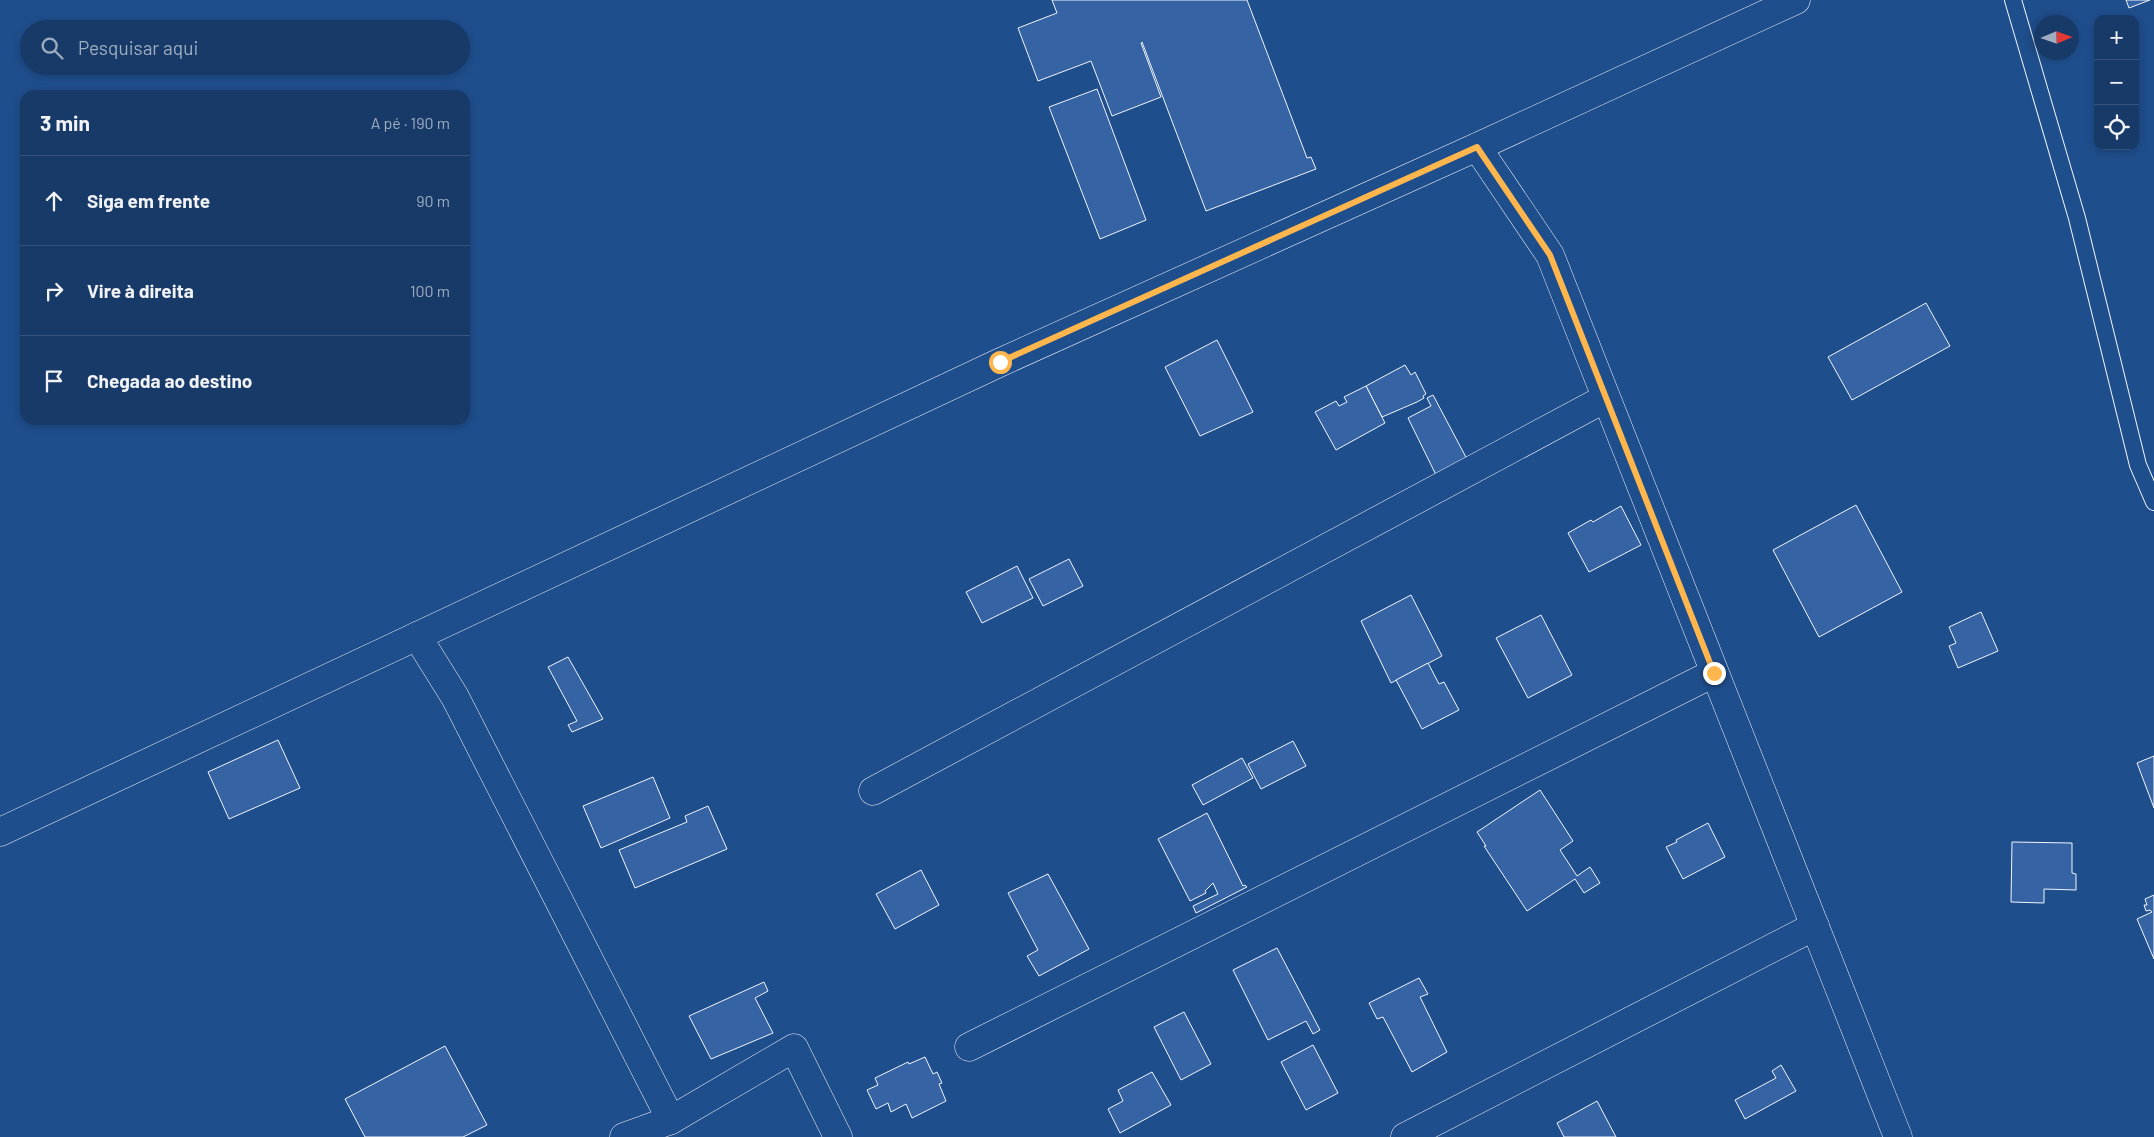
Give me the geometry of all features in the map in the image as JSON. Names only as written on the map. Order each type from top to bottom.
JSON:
[{"type":"street","points":[[0,832],[1000,362],[1477,147],[1796,0]]},
{"type":"street","points":[[1477,147],[1550,255],[1898,1137]]},
{"type":"street","points":[[873,791],[1606,398]]},
{"type":"street","points":[[417,636],[455,697],[671,1120]]},
{"type":"street","points":[[969,1047],[1714,673]]},
{"type":"street","points":[[1405,1137],[1814,926]]},
{"type":"street","points":[[624,1137],[671,1120],[794,1048],[838,1137]]},
{"type":"lane","points":[[2014,0],[2077,218],[2138,464],[2154,502]]},
{"type":"building","points":[[1052,0],[1247,0],[1307,158],[1311,157],[1316,169],[1206,211],[1142,42],[1161,97],[1112,116],[1091,61],[1038,81],[1018,28],[1057,13]]},
{"type":"building","points":[[2126,0],[2150,0],[2129,8]]},
{"type":"building","points":[[1097,89],[1146,220],[1100,239],[1049,107]]},
{"type":"building","points":[[1926,303],[1950,346],[1852,400],[1828,357]]},
{"type":"building","points":[[1217,340],[1253,412],[1200,436],[1165,367]]},
{"type":"building","points":[[1405,365],[1411,375],[1415,372],[1426,394],[1423,396],[1424,398],[1417,402],[1382,417],[1366,386]]},
{"type":"building","points":[[1366,386],[1385,423],[1336,450],[1315,412],[1336,401],[1339,406],[1347,402],[1344,397]]},
{"type":"building","points":[[1433,395],[1468,461],[1436,475],[1408,418],[1431,406],[1427,398]]},
{"type":"building","points":[[1856,505],[1902,592],[1819,637],[1773,550]]},
{"type":"building","points":[[1621,506],[1641,545],[1589,572],[1568,533],[1591,520],[1593,522]]},
{"type":"building","points":[[1069,559],[1083,586],[1043,606],[1029,579]]},
{"type":"building","points":[[1017,566],[1033,598],[982,623],[966,592]]},
{"type":"building","points":[[1411,595],[1442,656],[1391,683],[1361,621]]},
{"type":"building","points":[[1981,612],[1998,651],[1958,668],[1949,646],[1956,643],[1949,627]]},
{"type":"building","points":[[1541,615],[1572,675],[1528,698],[1496,638]]},
{"type":"building","points":[[568,657],[603,719],[572,732],[568,725],[577,721],[548,667]]},
{"type":"building","points":[[1428,663],[1439,684],[1444,682],[1459,710],[1422,729],[1396,680]]},
{"type":"building","points":[[278,740],[300,788],[229,819],[208,772]]},
{"type":"building","points":[[1293,741],[1306,766],[1261,789],[1248,764]]},
{"type":"building","points":[[2154,756],[2154,808],[2137,763]]},
{"type":"building","points":[[1242,758],[1253,778],[1203,805],[1192,785]]},
{"type":"building","points":[[653,777],[670,818],[601,848],[583,806]]},
{"type":"building","points":[[1540,790],[1573,841],[1560,850],[1577,876],[1590,867],[1600,883],[1584,893],[1575,879],[1527,911],[1484,846],[1486,846],[1477,832]]},
{"type":"building","points":[[708,806],[727,849],[635,888],[619,850],[687,822],[685,816]]},
{"type":"building","points":[[1207,813],[1243,886],[1247,887],[1196,913],[1193,906],[1218,894],[1213,883],[1205,891],[1206,893],[1190,901],[1158,839]]},
{"type":"building","points":[[1708,823],[1725,857],[1683,879],[1666,847]]},
{"type":"building","points":[[2012,842],[2072,843],[2072,873],[2076,874],[2076,890],[2044,889],[2044,903],[2011,902]]},
{"type":"building","points":[[921,870],[939,905],[895,929],[876,894]]},
{"type":"building","points":[[1048,874],[1089,949],[1039,976],[1027,956],[1038,950],[1008,893]]},
{"type":"building","points":[[2154,895],[2154,959],[2137,919],[2152,912],[2150,910],[2146,911],[2144,905],[2147,905],[2145,899]]},
{"type":"building","points":[[1277,948],[1320,1030],[1313,1034],[1306,1021],[1268,1040],[1233,970]]},
{"type":"building","points":[[1419,978],[1428,994],[1420,997],[1447,1052],[1412,1072],[1383,1017],[1377,1019],[1369,1003]]},
{"type":"building","points":[[764,982],[768,991],[755,998],[773,1033],[711,1059],[689,1016]]},
{"type":"building","points":[[1184,1012],[1211,1064],[1181,1080],[1154,1027]]},
{"type":"building","points":[[1313,1045],[1338,1093],[1306,1110],[1281,1062]]},
{"type":"building","points":[[445,1046],[487,1125],[463,1137],[365,1137],[345,1099]]},
{"type":"building","points":[[925,1057],[933,1074],[937,1072],[942,1083],[939,1084],[946,1101],[912,1118],[906,1104],[891,1112],[888,1103],[876,1109],[867,1090],[878,1085],[875,1078],[908,1062],[909,1064]]},
{"type":"building","points":[[1781,1065],[1796,1091],[1745,1119],[1735,1100],[1776,1078],[1772,1071]]},
{"type":"building","points":[[1152,1072],[1171,1105],[1120,1133],[1108,1109],[1123,1101],[1118,1090]]},
{"type":"building","points":[[1597,1101],[1616,1137],[1564,1137],[1557,1123]]},
{"type":"route","points":[[1000,362],[1477,147],[1550,255],[1714,673]]}]
